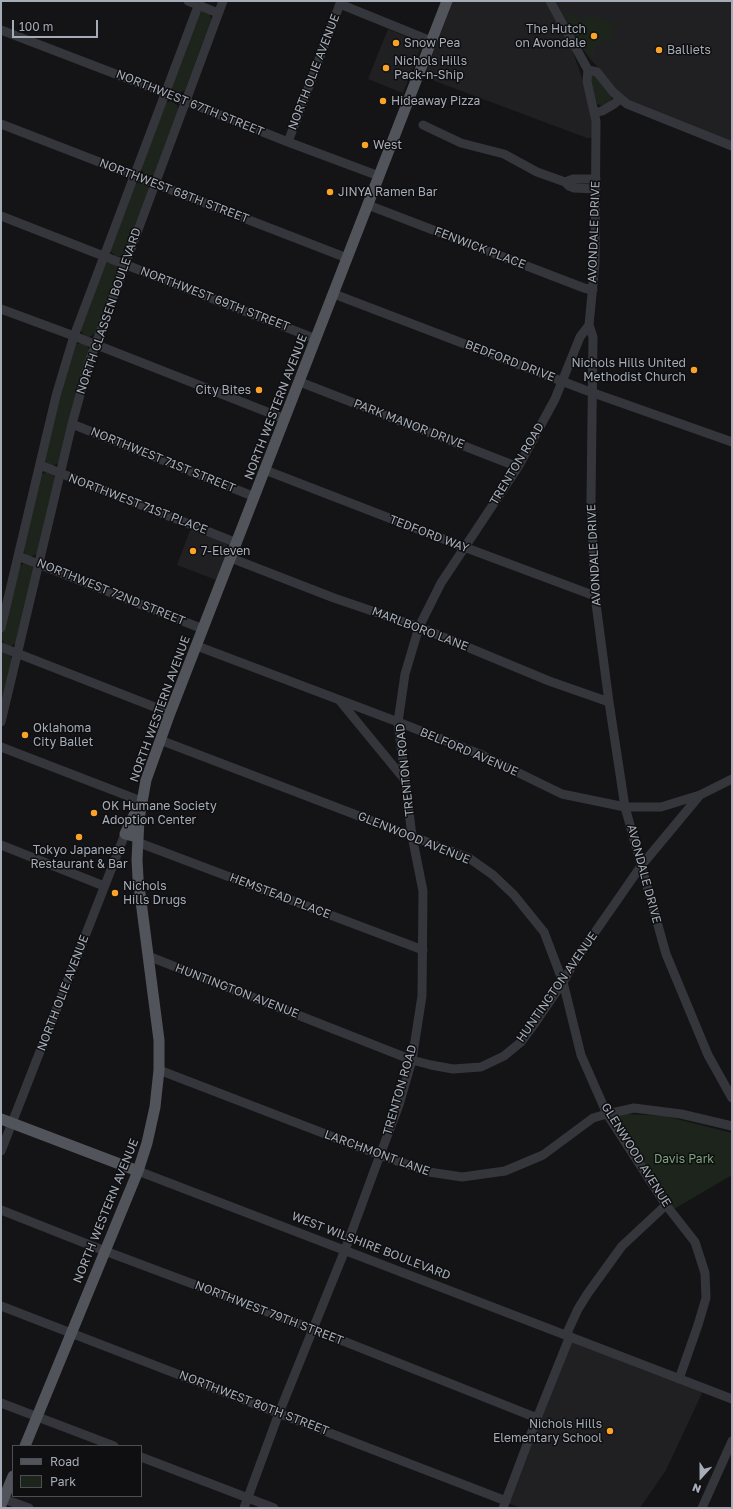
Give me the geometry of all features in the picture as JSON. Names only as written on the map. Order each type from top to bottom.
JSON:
[{"type":"main road","name":"NORTH WESTERN AVENUE","points":[[25,1445],[138,1171],[152,1128],[156,1107],[159,1070],[158,1026],[138,878],[137,839],[141,801],[148,774],[447,1]]},
{"type":"main road","points":[[137,839],[125,834],[141,801]]},
{"type":"main road","name":"WEST WILSHIRE BOULEVARD","points":[[1,1119],[138,1171]]},
{"type":"main road","points":[[2,1500],[12,1478]]},
{"type":"street","points":[[188,1],[199,3],[218,12]]},
{"type":"street","name":"NORTH CLASSEN BOULEVARD","points":[[1,722],[72,424],[94,344],[223,1]]},
{"type":"street","name":"AVONDALE DRIVE","points":[[550,1],[588,70],[587,81],[596,127],[595,263],[589,325],[594,337],[591,501],[595,596],[608,702],[625,807],[666,954],[708,1055],[732,1098]]},
{"type":"street","name":"NORTH CLASSEN BOULEVARD","points":[[1,628],[56,396],[74,336],[199,3]]},
{"type":"street","points":[[340,3],[431,41]]},
{"type":"street","name":"NORTH OLIE AVENUE","points":[[288,142],[340,3]]},
{"type":"street","name":"NORTHWEST 67TH STREET","points":[[1,30],[379,176]]},
{"type":"street","points":[[588,70],[597,72],[620,99],[637,108],[732,146]]},
{"type":"street","points":[[594,113],[602,111],[620,99]]},
{"type":"street","name":"NORTHWEST 68TH STREET","points":[[1,124],[347,258]]},
{"type":"street","points":[[424,125],[455,141],[504,154],[546,176],[565,182],[574,188],[596,189]]},
{"type":"street","points":[[565,182],[573,179],[596,179]]},
{"type":"street","name":"FENWICK PLACE","points":[[368,205],[584,288],[593,290]]},
{"type":"street","name":"NORTHWEST 69TH STREET","points":[[1,216],[316,339]]},
{"type":"street","name":"BEDFORD DRIVE","points":[[334,294],[562,382],[732,442]]},
{"type":"street","points":[[1,309],[285,419]]},
{"type":"street","name":"TRENTON ROAD","points":[[244,1508],[279,1413],[344,1250],[399,1105],[412,1060],[422,996],[423,891],[412,836],[398,722],[405,674],[418,627],[441,583],[518,467],[541,426],[562,382],[580,337],[589,325]]},
{"type":"street","name":"PARK MANOR DRIVE","points":[[300,382],[518,467]]},
{"type":"street","name":"NORTHWEST 71ST STREET","points":[[72,424],[255,497]]},
{"type":"street","name":"NORTHWEST 71ST PLACE","points":[[40,465],[237,543]]},
{"type":"street","name":"TEDFORD WAY","points":[[265,470],[595,596]]},
{"type":"street","name":"NORTHWEST 72ND STREET","points":[[18,556],[203,629]]},
{"type":"street","name":"MARLBORO LANE","points":[[231,558],[334,598],[418,627],[549,681],[608,702]]},
{"type":"street","name":"BELFORD AVENUE","points":[[197,646],[339,699],[482,755],[562,794],[625,807],[661,807],[700,795]]},
{"type":"street","points":[[1,647],[170,714]]},
{"type":"street","points":[[339,699],[405,780]]},
{"type":"street","name":"GLENWOOD AVENUE","points":[[160,740],[469,858],[493,875],[514,895],[544,932],[563,982],[581,1055],[606,1114],[666,1205],[695,1242],[705,1273],[706,1298],[679,1379]]},
{"type":"street","points":[[1,747],[141,801]]},
{"type":"street","name":"HUNTINGTON AVENUE","points":[[148,956],[412,1060],[453,1069],[481,1067],[504,1056],[521,1042],[641,866],[700,795],[732,779]]},
{"type":"street","name":"NORTH OLIE AVENUE","points":[[1,1151],[125,834]]},
{"type":"street","name":"HEMSTEAD PLACE","points":[[137,839],[423,950]]},
{"type":"street","points":[[1,844],[104,886]]},
{"type":"street","name":"LARCHMONT LANE","points":[[159,1070],[380,1155],[429,1172],[462,1177],[505,1171],[543,1155],[593,1118],[634,1108],[681,1114],[732,1126]]},
{"type":"street","name":"WEST WILSHIRE BOULEVARD","points":[[138,1171],[732,1399]]},
{"type":"street","points":[[505,1504],[575,1314],[588,1293],[622,1246],[666,1205]]},
{"type":"street","name":"NORTHWEST 79TH STREET","points":[[1,1210],[105,1251],[313,1329],[536,1418]]},
{"type":"street","name":"NORTHWEST 80TH STREET","points":[[1,1306],[279,1413],[505,1504]]},
{"type":"street","points":[[1,1403],[111,1445]]},
{"type":"street","points":[[702,1508],[732,1441]]},
{"type":"street","points":[[142,1457],[274,1508]]},
{"type":"street","points":[[2,1500],[29,1508]]},
{"type":"shaded area","points":[[453,1],[545,1],[571,47],[579,69],[592,122],[593,138],[587,138],[424,77]]},
{"type":"shaded area","points":[[555,1],[732,1],[732,142],[630,102],[615,88],[587,55]]},
{"type":"shaded area","points":[[388,29],[421,43],[422,45],[403,93],[368,79]]},
{"type":"shaded area","points":[[191,528],[227,544],[227,550],[216,580],[177,565]]},
{"type":"shaded area","name":"Nichols Hills Elementary School","points":[[574,1341],[703,1391],[666,1470],[640,1508],[521,1508],[508,1503],[570,1342]]},
{"type":"green space","points":[[202,11],[210,14],[211,20],[185,90],[179,93],[173,91],[172,87],[198,14]]},
{"type":"green space","points":[[571,11],[575,18],[581,17],[583,20],[593,15],[617,24],[620,20],[618,26],[614,25],[610,36],[614,39],[611,41],[608,38],[594,49],[595,53],[593,56],[590,56],[578,39],[565,15]]},
{"type":"green space","points":[[593,75],[612,97],[610,102],[603,106],[597,104],[591,79]]},
{"type":"green space","points":[[171,101],[177,105],[179,110],[154,175],[145,175],[141,169],[166,103]]},
{"type":"green space","points":[[140,182],[147,185],[149,189],[124,254],[120,257],[116,256],[110,251],[136,184]]},
{"type":"green space","points":[[109,262],[117,266],[118,272],[95,333],[90,337],[85,336],[80,330],[105,264]]},
{"type":"green space","points":[[82,343],[87,345],[89,350],[59,463],[52,466],[47,464],[45,460],[62,387],[76,344]]},
{"type":"green space","points":[[46,472],[53,475],[55,478],[37,554],[30,557],[25,554],[23,548],[41,475]]},
{"type":"green space","points":[[24,563],[31,565],[34,569],[16,643],[10,647],[5,645],[1,638],[18,568]]},
{"type":"green space","points":[[4,652],[10,655],[12,661],[1,706],[1,653]]},
{"type":"green space","name":"Davis Park","points":[[619,1115],[665,1116],[732,1133],[732,1175],[674,1209],[615,1123]]},
{"type":"place","name":"The Hutch on Avondale","points":[[594,36]]},
{"type":"place","name":"Snow Pea","points":[[396,43]]},
{"type":"place","name":"Balliets","points":[[659,50]]},
{"type":"place","name":"Nichols Hills Pack-n-Ship","points":[[386,68]]},
{"type":"place","name":"Hideaway Pizza","points":[[383,101]]},
{"type":"place","name":"West","points":[[365,145]]},
{"type":"place","name":"JINYA Ramen Bar","points":[[330,192]]},
{"type":"place","name":"Nichols Hills United Methodist Church","points":[[694,370]]},
{"type":"place","name":"City Bites","points":[[259,390]]},
{"type":"place","name":"7-Eleven","points":[[193,551]]},
{"type":"place","name":"Oklahoma City Ballet","points":[[25,735]]},
{"type":"place","name":"OK Humane Society Adoption Center","points":[[94,813]]},
{"type":"place","name":"Tokyo Japanese Restaurant & Bar","points":[[79,837]]},
{"type":"place","name":"Nichols Hills Drugs","points":[[115,893]]},
{"type":"place","name":"Nichols Hills Elementary School","points":[[610,1431]]}]
